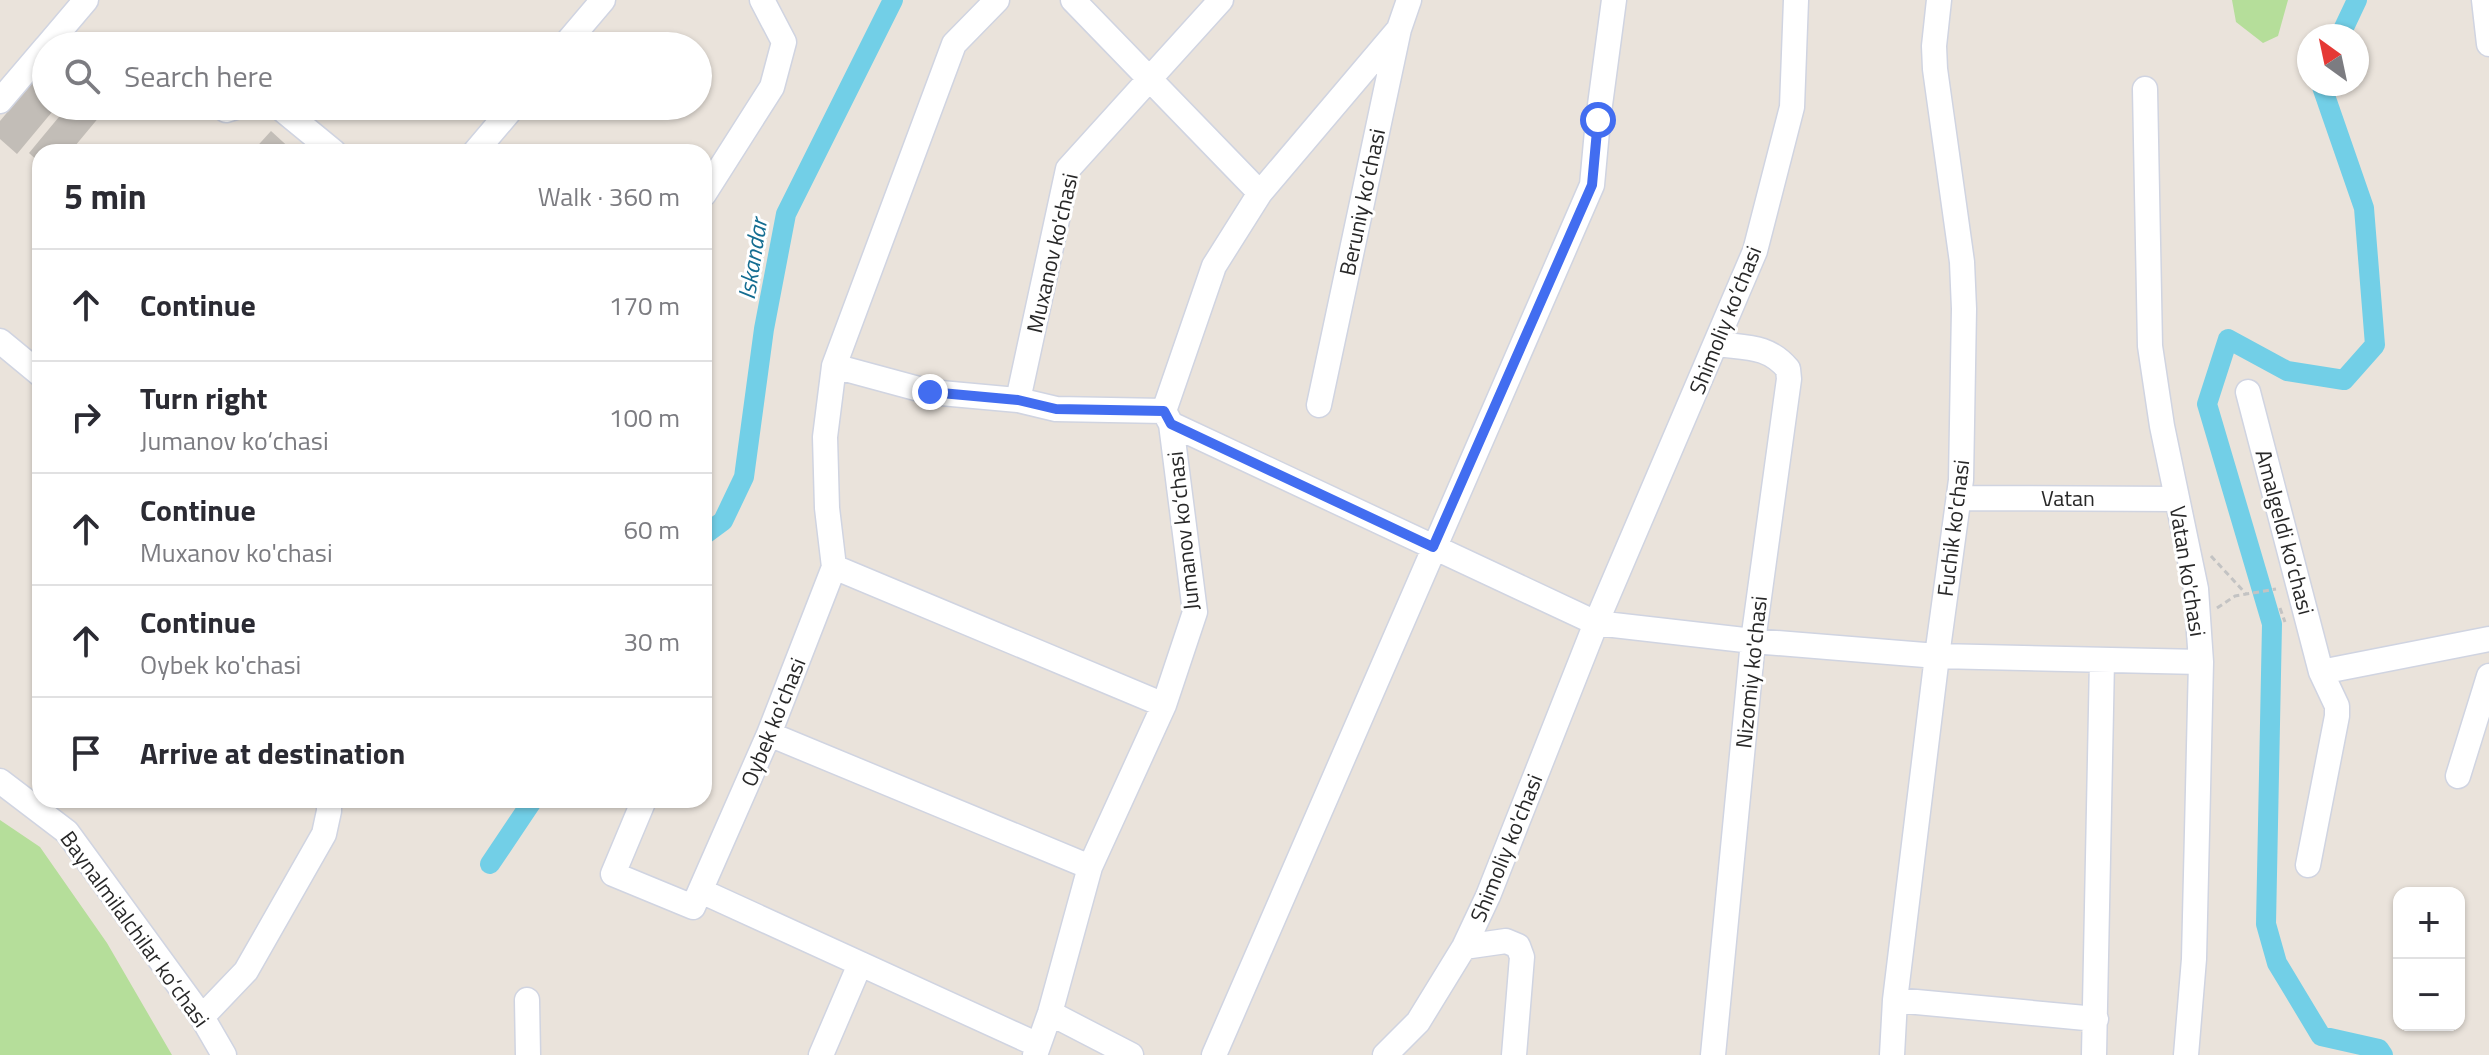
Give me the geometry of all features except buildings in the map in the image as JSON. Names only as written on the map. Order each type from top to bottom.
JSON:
[{"type":"street","points":[[59,32],[86,0]]},
{"type":"street","points":[[576,32],[603,0]]},
{"type":"street","points":[[712,181],[772,87],[784,42],[762,0]]},
{"type":"street","name":"Oybek ko'chasi","points":[[701,891],[769,734],[834,567],[827,508],[825,437],[834,366],[954,44],[997,0]]},
{"type":"street","points":[[1073,0],[1260,193]]},
{"type":"street","name":"Muxanov ko'chasi","points":[[1018,400],[1068,169],[1221,0]]},
{"type":"street","name":"Beruniy ko‘chasi","points":[[1319,405],[1399,29],[1409,0]]},
{"type":"street","points":[[1214,1055],[1592,185],[1614,0]]},
{"type":"street","name":"Shimoliy ko‘chasi","points":[[1596,623],[1755,251],[1792,107],[1796,0]]},
{"type":"street","name":"Fuchik ko'chasi","points":[[1892,1055],[1895,1000],[1961,480],[1962,262],[1935,69],[1939,0]]},
{"type":"street","points":[[2484,0],[2489,44]]},
{"type":"street","name":"Jumanov ko‘chasi","points":[[1036,1050],[1050,1013],[1090,867],[1164,705],[1195,612],[1168,417],[1214,266],[1260,193],[1399,29]]},
{"type":"street","points":[[0,101],[32,63]]},
{"type":"street","name":"Vatan ko'chasi","points":[[2145,89],[2150,346],[2162,426],[2196,589],[2201,662],[2194,959],[2186,1055]]},
{"type":"street","points":[[295,120],[324,144]]},
{"type":"street","points":[[482,144],[502,120]]},
{"type":"street","points":[[0,341],[32,367]]},
{"type":"street","name":"Nizomiy ko'chasi","points":[[1713,1055],[1753,641],[1786,406],[1788,369],[1778,357],[1761,349],[1717,344]]},
{"type":"street","points":[[834,366],[930,392],[1018,400],[1056,409],[1168,417]]},
{"type":"street","name":"Amalgeldi ko‘chasi","points":[[2248,392],[2321,672],[2335,699],[2337,716],[2308,865]]},
{"type":"street","name":"Jumanov ko‘chasi","points":[[1168,417],[1596,623],[1753,641],[1937,656],[2201,662]]},
{"type":"street","name":"Vatan","points":[[1959,498],[2177,499]]},
{"type":"street","points":[[834,567],[1164,705]]},
{"type":"street","name":"Shimoliy ko'chasi","points":[[1385,1055],[1418,1022],[1464,947],[1488,896],[1596,623]]},
{"type":"street","points":[[2321,672],[2489,639]]},
{"type":"street","points":[[2094,1055],[2102,660]]},
{"type":"street","points":[[2458,776],[2489,676]]},
{"type":"street","points":[[769,734],[1090,867]]},
{"type":"street","name":"Baynalmilalchilar ko‘chasi","points":[[0,781],[32,805]]},
{"type":"street","name":"Baynalmilalchilar ko‘chasi","points":[[35,808],[67,832],[202,1017],[224,1055]]},
{"type":"street","points":[[202,1017],[246,971],[324,834],[329,808]]},
{"type":"street","points":[[641,808],[613,874],[693,907],[701,891],[1036,1050]]},
{"type":"street","points":[[1464,947],[1506,941],[1518,946],[1522,957],[1514,1055]]},
{"type":"street","points":[[821,1055],[860,964]]},
{"type":"street","points":[[527,1000],[528,1055]]},
{"type":"street","points":[[1895,1000],[2096,1019]]},
{"type":"street","points":[[1050,1013],[1131,1055]]},
{"type":"path","points":[[2199,629],[2217,608],[2235,596],[2276,587]]},
{"type":"green space","points":[[2232,0],[2288,0],[2278,36],[2263,43],[2236,22]]},
{"type":"green space","points":[[0,820],[40,847],[107,943],[172,1055],[0,1055]]},
{"type":"waterway","name":"Iskandar","points":[[712,529],[723,521],[744,477],[764,329],[786,214],[893,0]]},
{"type":"waterway","points":[[2346,24],[2357,0]]},
{"type":"waterway","points":[[2325,96],[2364,208],[2375,345],[2344,380],[2287,371],[2228,339],[2207,404],[2272,624],[2266,924],[2277,963],[2321,1036],[2379,1049],[2383,1055]]},
{"type":"waterway","name":"Iskandar","points":[[490,864],[528,808]]},
{"type":"route","points":[[930,392],[1018,400],[1056,409],[1164,411],[1171,424],[1433,547],[1592,185],[1598,120]]}]
